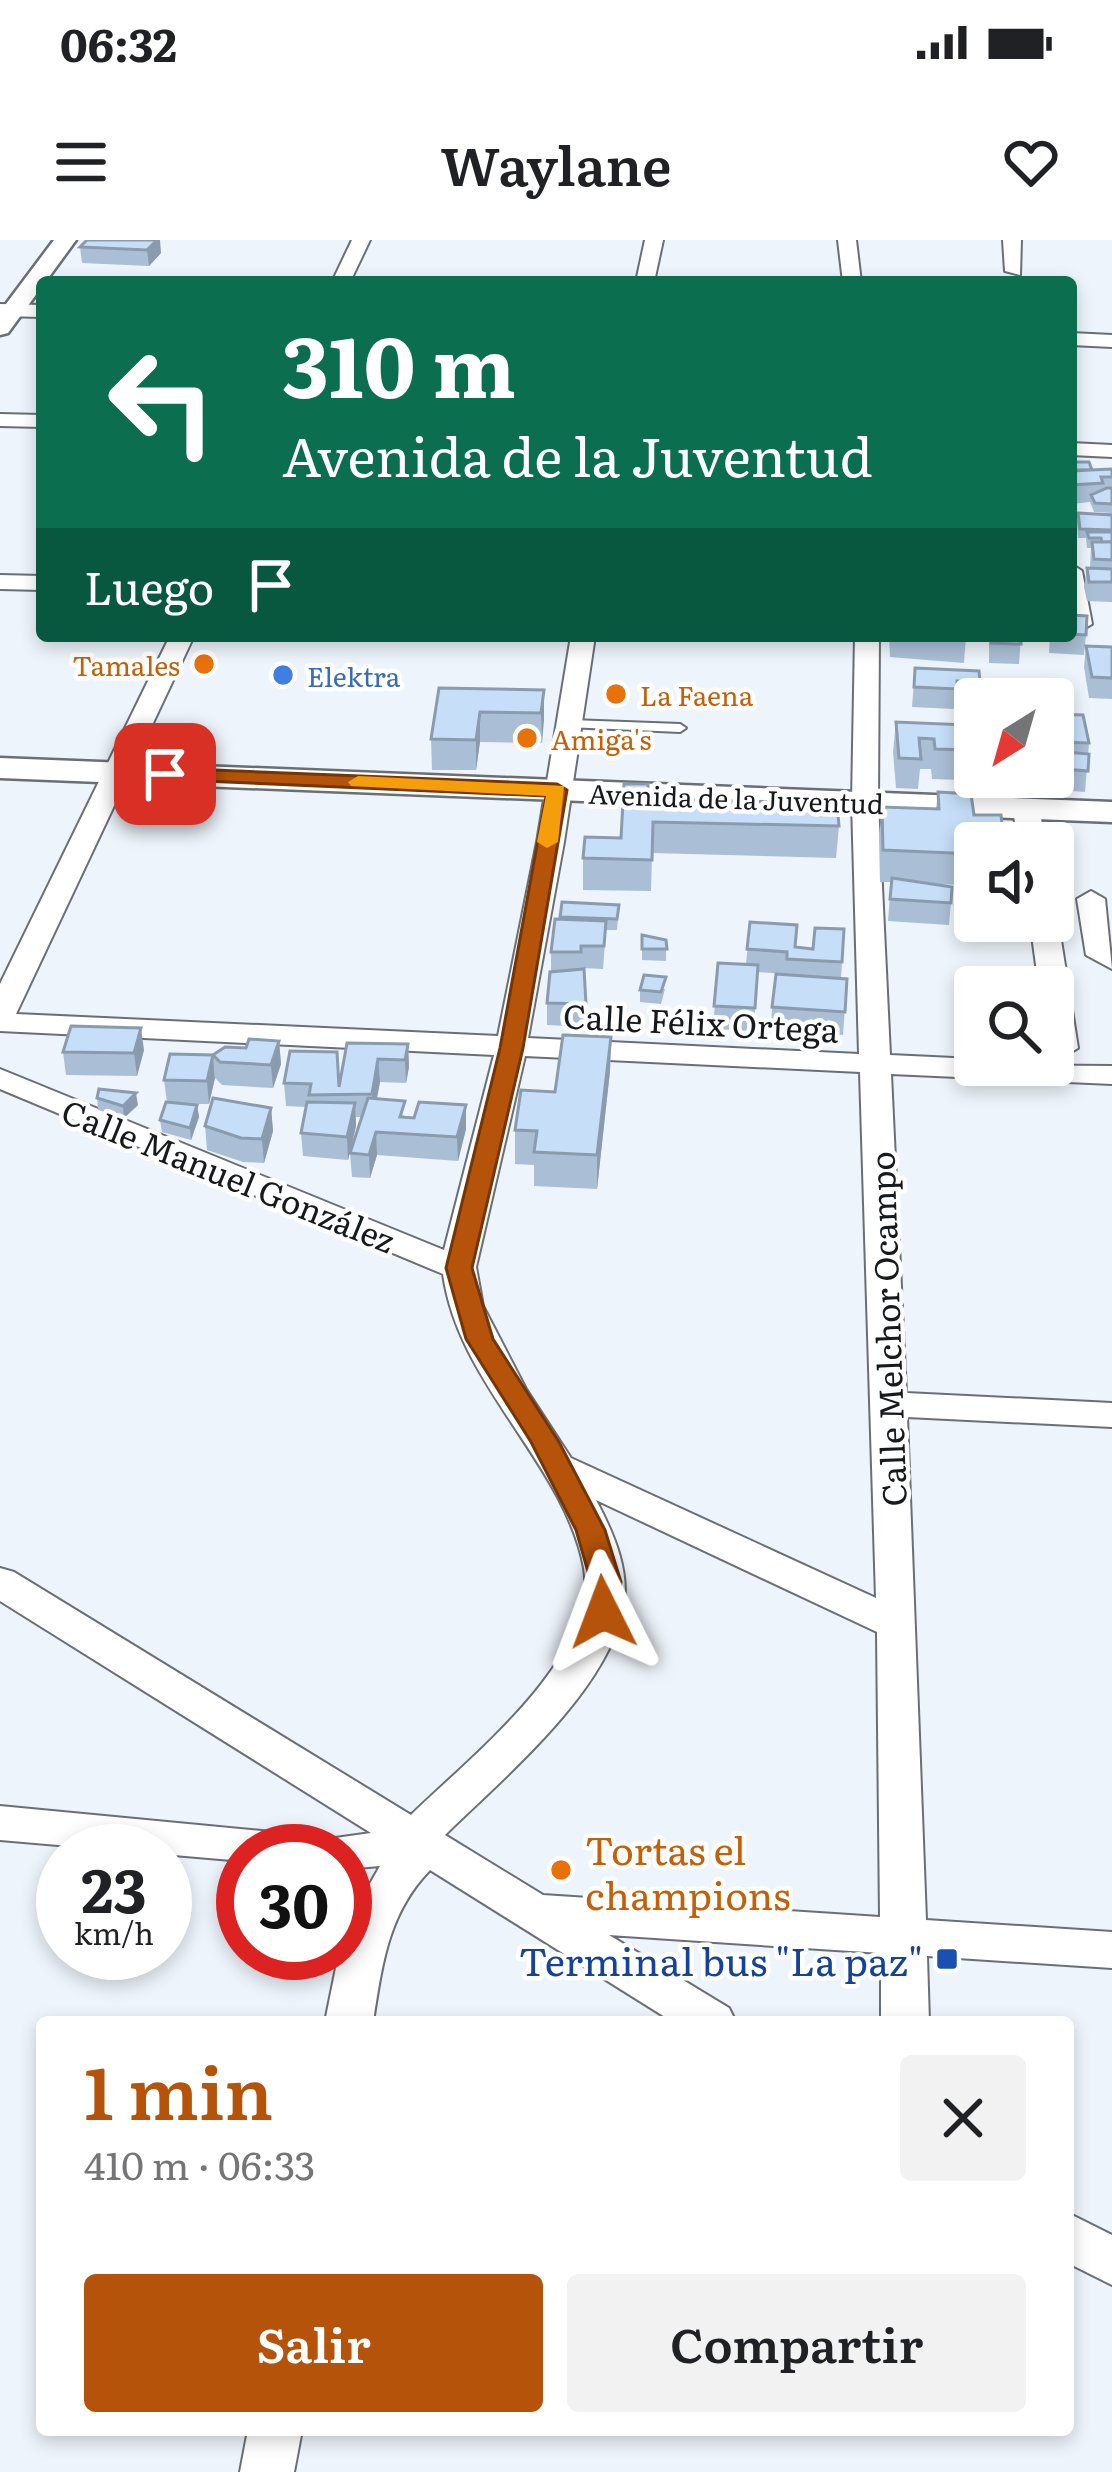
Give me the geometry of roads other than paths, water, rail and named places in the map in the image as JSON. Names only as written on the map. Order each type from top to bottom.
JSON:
[{"type":"street","points":[[36,276],[65,240]]},
{"type":"street","points":[[344,276],[361,240]]},
{"type":"street","points":[[646,276],[654,240]]},
{"type":"street","points":[[847,240],[851,276]]},
{"type":"street","points":[[1012,240],[1014,271]]},
{"type":"street","points":[[4,316],[36,276]]},
{"type":"street","points":[[4,316],[36,312]]},
{"type":"street","points":[[1077,339],[1112,340]]},
{"type":"street","points":[[0,420],[36,422]]},
{"type":"street","points":[[1077,449],[1112,451]]},
{"type":"street","points":[[0,582],[36,583]]},
{"type":"street","points":[[1077,624],[1112,625]]},
{"type":"street","points":[[0,1018],[179,642]]},
{"type":"street","points":[[350,2016],[366,1929],[392,1877],[544,1706],[591,1640],[603,1612],[602,1559],[557,1466],[480,1339],[459,1268],[511,1048],[582,642]]},
{"type":"street","name":"Calle Melchor Ocampo","points":[[867,642],[865,808],[897,1625],[905,2016]]},
{"type":"street","name":"Avenida de la Juventud","points":[[0,768],[117,779],[865,808],[1008,822]]},
{"type":"street","name":"Avenida de la Juventud","points":[[0,782],[117,779]]},
{"type":"street","name":"Avenida de la Juventud","points":[[1042,822],[1112,812]]},
{"type":"street","name":"Avenida de la Juventud","points":[[1074,823],[1112,822]]},
{"type":"street","points":[[1102,900],[1101,955],[1112,960]]},
{"type":"street","name":"Calle Félix Ortega","points":[[0,1018],[1112,1076]]},
{"type":"street","name":"Calle Manuel González","points":[[0,1078],[459,1268]]},
{"type":"street","points":[[887,1404],[1112,1415]]},
{"type":"street","points":[[557,1466],[897,1625]]},
{"type":"street","points":[[0,1582],[702,2016]]},
{"type":"street","points":[[0,1823],[216,1842]]},
{"type":"street","points":[[372,1850],[419,1844]]},
{"type":"street","points":[[532,1912],[1112,1950]]},
{"type":"street","points":[[1074,2240],[1112,2263]]},
{"type":"street","points":[[267,2472],[274,2436]]},
{"type":"lane","points":[[571,724],[680,728]]},
{"type":"place","name":"Tamales","points":[[204,664]]},
{"type":"place","name":"Elektra","points":[[283,675]]},
{"type":"place","name":"La Faena","points":[[616,694]]},
{"type":"place","name":"Amiga's","points":[[527,738]]},
{"type":"place","name":"Tortas el champions","points":[[561,1870]]},
{"type":"place","name":"Terminal bus \"La paz\"","points":[[947,1959]]}]
